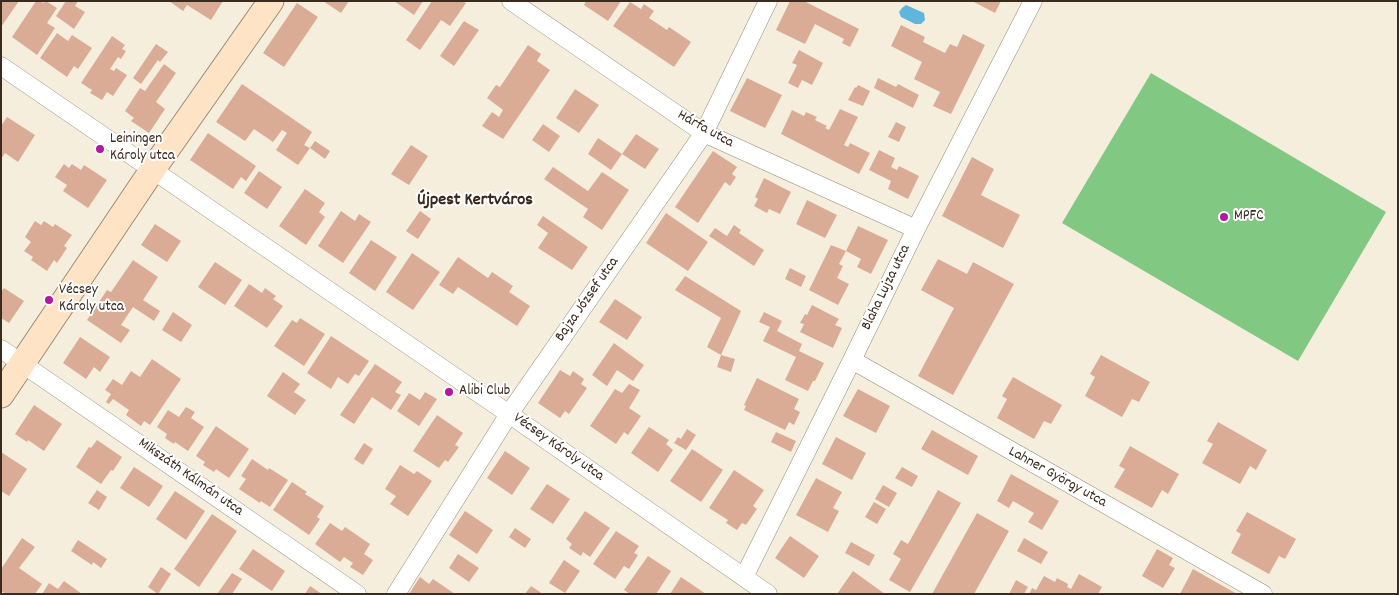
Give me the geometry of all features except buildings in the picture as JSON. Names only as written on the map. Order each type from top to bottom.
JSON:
[{"type":"street","points":[[1,395],[152,170],[271,1]]},
{"type":"street","name":"Hárfa utca","points":[[511,1],[704,132],[916,229]]},
{"type":"street","name":"Bajza József utca","points":[[396,594],[509,414],[704,132],[768,1]]},
{"type":"street","name":"Blaha Lujza utca","points":[[744,577],[916,229],[1033,1]]},
{"type":"street","name":"Vécsey Károly utca","points":[[1,66],[768,594]]},
{"type":"street","name":"Mikszáth Kálmán utca","points":[[1,349],[357,594]]},
{"type":"street","name":"Lahner György utca","points":[[852,360],[1263,594]]},
{"type":"green space","name":"MPFC","points":[[1151,73],[1386,212],[1298,361],[1062,223]]},
{"type":"water","points":[[906,5],[924,13],[925,20],[921,24],[915,24],[901,17],[899,12]]},
{"type":"place","name":"Leiningen Károly utca","points":[[100,149]]},
{"type":"place","name":"MPFC","points":[[1224,217]]},
{"type":"place","name":"Vécsey Károly utca","points":[[49,300]]},
{"type":"place","name":"Alibi Club","points":[[449,392]]},
{"type":"district","name":"Újpest Kertváros","points":[[475,202]]}]
